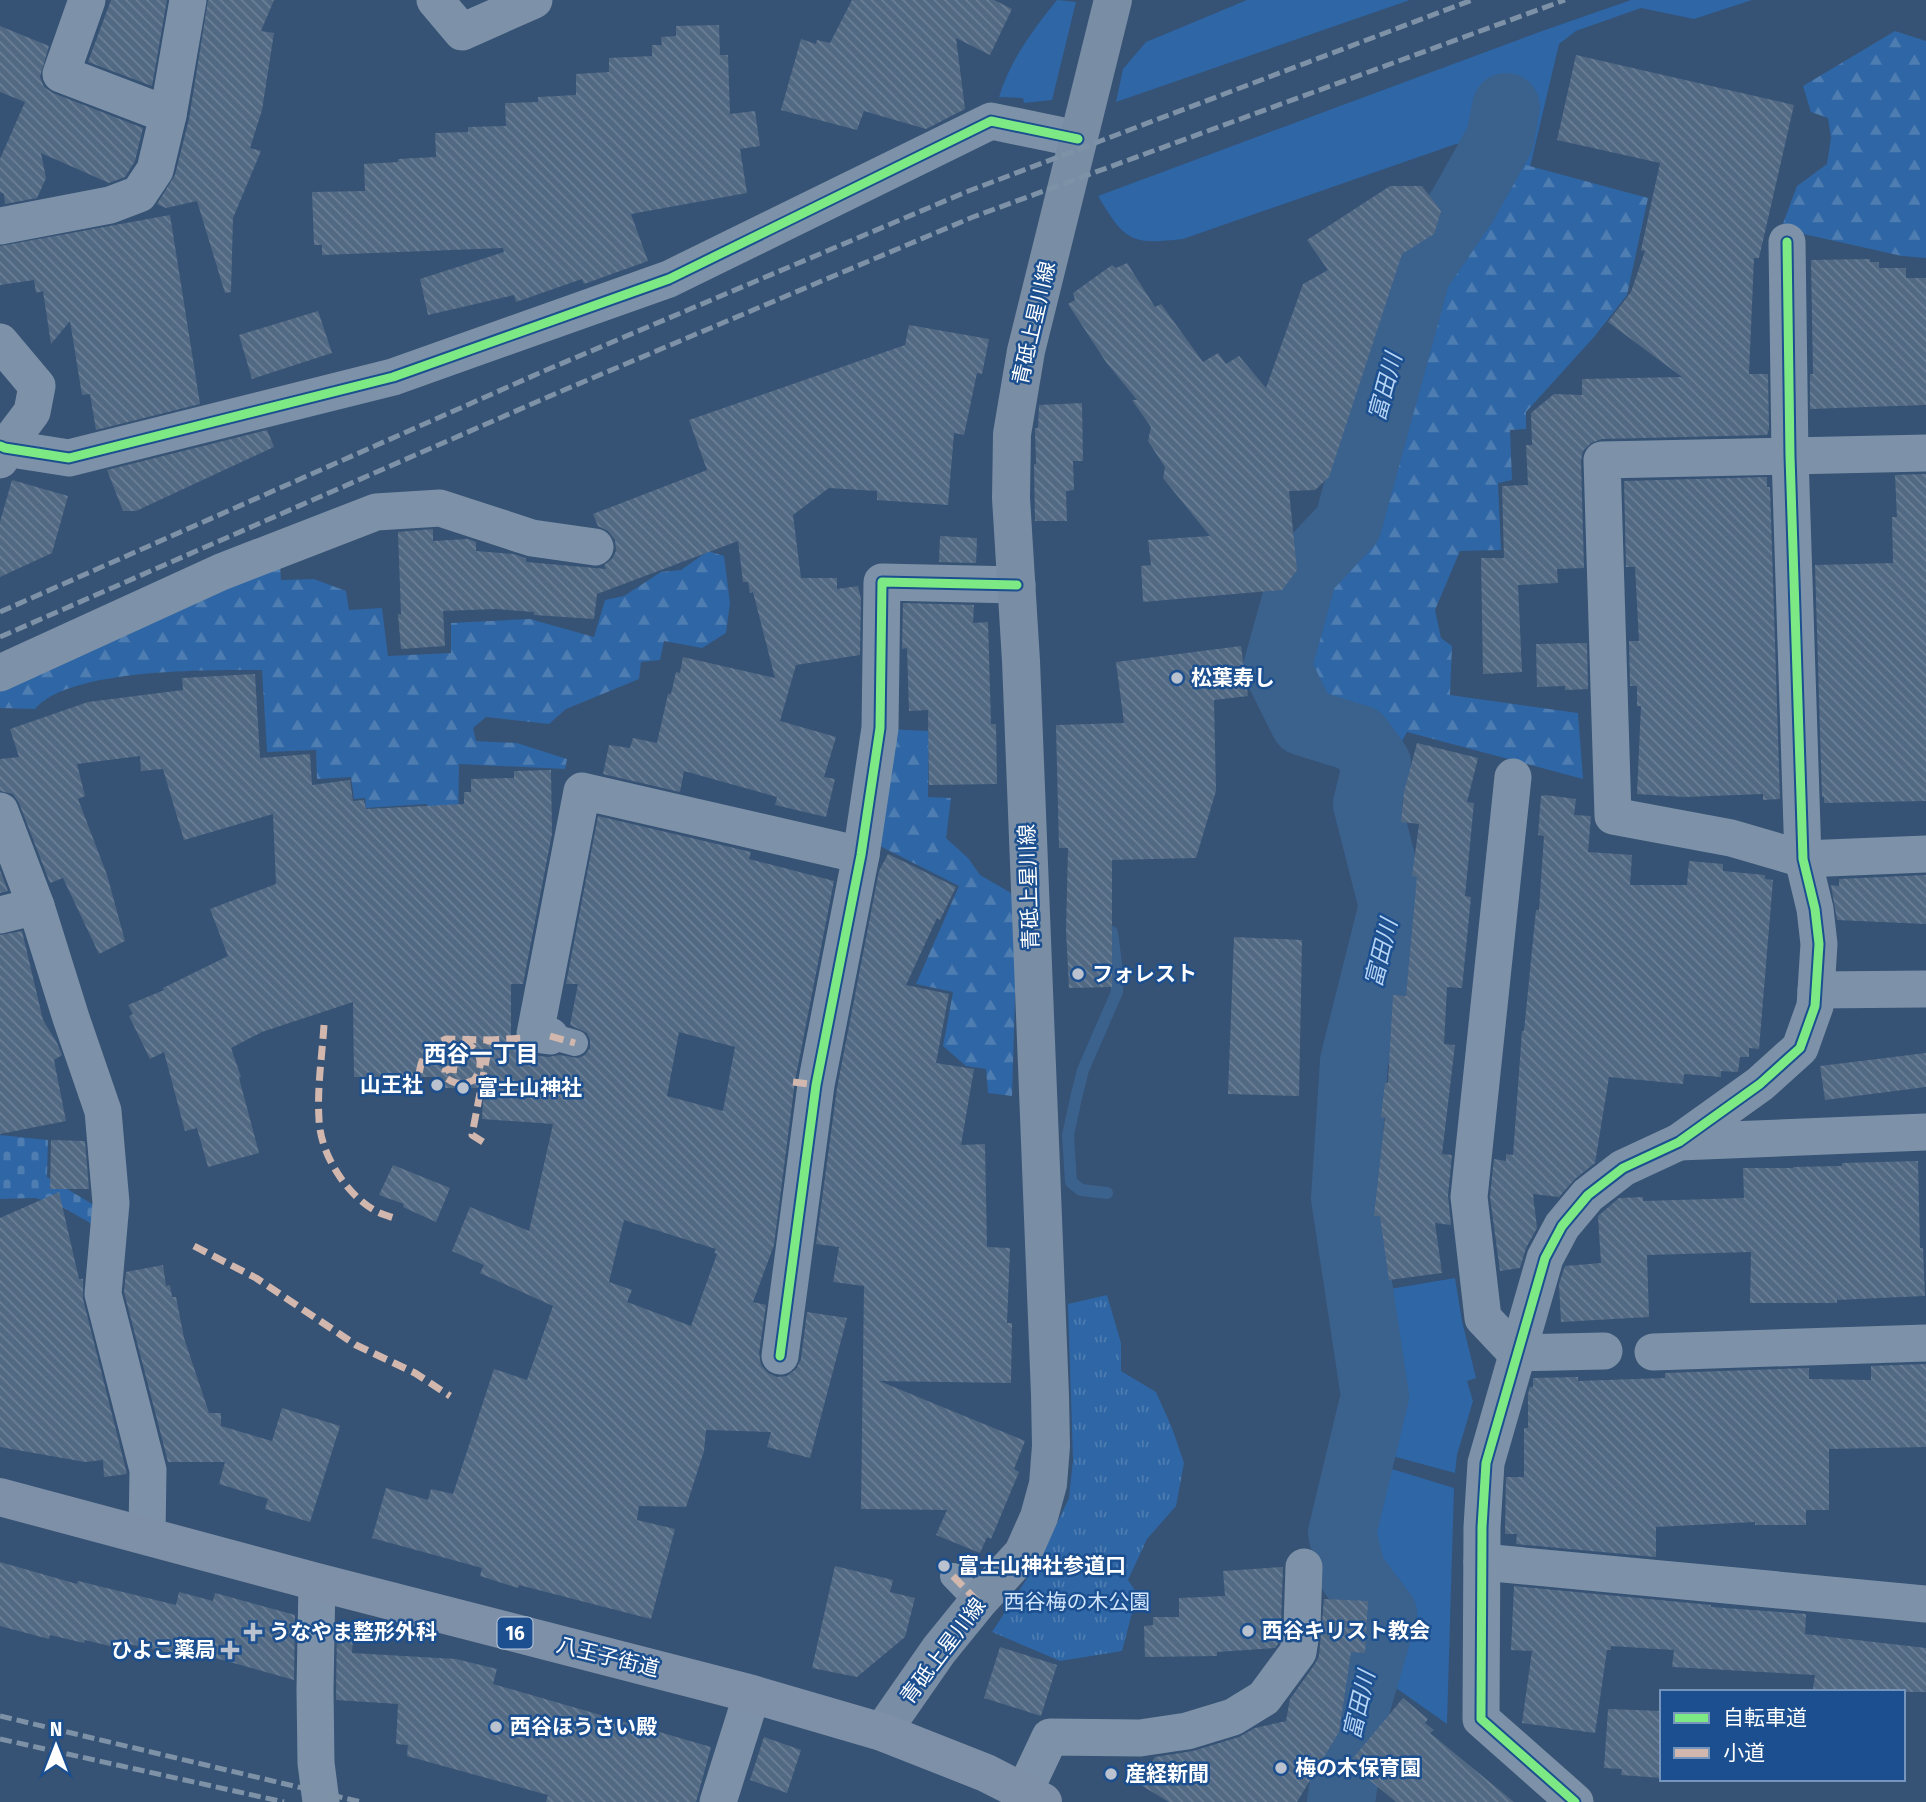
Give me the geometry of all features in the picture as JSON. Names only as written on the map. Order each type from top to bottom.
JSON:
[{"type":"highway","name":"八王子街道","points":[[0,1497],[752,1695],[882,1732],[986,1773],[1034,1797]]},
{"type":"main road","name":"青砥上星川線","points":[[882,1732],[939,1650],[965,1589],[1023,1553],[1039,1517],[1048,1484],[1051,1446],[1017,585],[1011,498],[1014,421],[1026,351],[1113,0]]},
{"type":"street","points":[[88,0],[61,74],[168,115]]},
{"type":"street","points":[[0,226],[110,205],[139,194],[155,170],[168,115],[187,0]]},
{"type":"street","points":[[435,0],[462,32],[534,0]]},
{"type":"street","points":[[2,451],[69,458],[393,377],[669,279],[991,121],[1078,139]]},
{"type":"street","points":[[1575,1802],[1480,1719],[1486,1463],[1545,1258],[1562,1226],[1588,1195],[1623,1168],[1679,1142],[1760,1084],[1800,1048],[1815,1006],[1819,944],[1815,909],[1803,859],[1790,456],[1787,242]]},
{"type":"street","points":[[0,342],[37,386],[32,412],[2,451]]},
{"type":"street","points":[[1926,453],[1602,460],[1613,816],[1731,838],[1803,859],[1926,854]]},
{"type":"street","points":[[0,673],[221,572],[376,512],[440,508],[532,538],[596,547]]},
{"type":"street","points":[[780,1356],[805,1083],[861,855],[880,728],[882,582],[1017,585]]},
{"type":"street","points":[[1513,776],[1469,1196],[1483,1318],[1516,1353],[1604,1351]]},
{"type":"street","points":[[562,1040],[535,1034],[582,790],[861,855]]},
{"type":"street","points":[[0,811],[36,906],[103,1111],[111,1203],[103,1294],[148,1470],[148,1535]]},
{"type":"street","points":[[0,915],[36,906]]},
{"type":"street","points":[[1816,990],[1926,989]]},
{"type":"street","points":[[1679,1142],[1926,1132]]},
{"type":"street","points":[[1653,1352],[1926,1343]]},
{"type":"street","points":[[1482,1562],[1926,1604]]},
{"type":"street","points":[[1034,1797],[1050,1737],[1140,1738],[1187,1731],[1233,1717],[1264,1698],[1298,1652],[1303,1626],[1304,1567]]},
{"type":"street","points":[[317,1582],[316,1763],[321,1802]]},
{"type":"street","points":[[718,1802],[752,1695]]},
{"type":"green space","points":[[1057,0],[1076,2],[1052,100],[1024,103],[1023,98],[999,97],[1016,58]]},
{"type":"green space","points":[[1247,0],[1410,0],[1116,102],[1123,69],[1146,42]]},
{"type":"green space","points":[[1631,0],[1752,0],[1694,19],[1641,8],[1576,31],[1559,44],[1530,167],[1515,162],[1514,146],[1456,144],[1183,239],[1165,241],[1131,237],[1115,223],[1098,196],[1542,31]]},
{"type":"green space","points":[[1895,31],[1926,41],[1926,258],[1902,256],[1781,229],[1797,186],[1827,164],[1831,138],[1828,118],[1811,112],[1803,86]]},
{"type":"green space","points":[[1515,162],[1648,198],[1627,295],[1594,337],[1526,412],[1526,429],[1510,430],[1512,480],[1498,483],[1501,550],[1460,551],[1435,610],[1441,638],[1452,646],[1450,695],[1578,713],[1583,779],[1407,732],[1389,765],[1370,738],[1310,712],[1289,670],[1309,576],[1353,527],[1426,271],[1466,223],[1492,178]]},
{"type":"green space","points":[[708,551],[724,556],[730,603],[726,633],[702,648],[664,641],[660,660],[641,662],[639,679],[566,709],[549,724],[486,717],[473,728],[476,741],[517,743],[567,759],[565,769],[459,764],[458,830],[430,830],[427,804],[366,808],[365,798],[354,799],[351,777],[317,779],[316,750],[267,752],[262,670],[142,674],[78,686],[52,696],[35,709],[0,708],[0,683],[280,565],[281,580],[314,579],[346,591],[349,610],[382,608],[388,656],[451,653],[451,623],[530,619],[594,637],[605,600],[624,596],[661,572],[681,570]]},
{"type":"green space","points":[[887,729],[929,731],[928,797],[951,798],[946,838],[968,858],[980,875],[1018,897],[1012,1096],[988,1093],[986,1069],[966,1066],[943,1046],[953,992],[916,984],[959,886],[872,842]]},
{"type":"green space","points":[[0,1135],[48,1140],[47,1177],[99,1208],[97,1227],[57,1204],[35,1198],[0,1199]]},
{"type":"green space","points":[[1455,1278],[1476,1378],[1467,1381],[1473,1401],[1457,1455],[1455,1473],[1381,1453],[1362,1522],[1347,1528],[1385,1387],[1378,1291]]},
{"type":"green space","name":"西谷梅の木公園","points":[[1107,1295],[1121,1343],[1121,1371],[1156,1392],[1184,1463],[1176,1506],[1147,1539],[1128,1580],[1140,1598],[1132,1613],[1122,1651],[1060,1661],[992,1632],[1041,1557],[1069,1498],[1073,1460],[1068,1304]]},
{"type":"green space","points":[[1392,1469],[1454,1488],[1447,1724],[1386,1681],[1388,1665],[1399,1662],[1396,1610],[1400,1597],[1358,1542],[1375,1530]]},
{"type":"building","points":[[111,0],[167,0],[152,86],[88,62]]},
{"type":"building","points":[[208,0],[274,0],[261,31],[274,33],[262,110],[250,148],[261,151],[233,218],[231,292],[225,293],[197,201],[166,208],[157,204],[175,175],[189,119]]},
{"type":"building","points":[[852,0],[994,0],[1012,9],[990,55],[956,38],[965,109],[926,129],[864,111],[857,130],[781,110],[801,39],[816,44],[817,40],[830,43]]},
{"type":"building","points":[[719,25],[720,55],[728,55],[730,114],[755,111],[760,146],[740,149],[747,193],[631,214],[648,261],[584,284],[582,279],[516,302],[514,295],[428,315],[420,279],[504,252],[503,248],[322,255],[322,245],[314,245],[312,192],[365,191],[364,164],[436,157],[435,133],[468,132],[468,127],[506,126],[505,103],[538,102],[538,97],[576,95],[576,74],[609,72],[609,58],[652,56],[652,45],[662,45],[661,37],[676,36],[676,26]]},
{"type":"building","points":[[0,26],[49,46],[40,77],[44,87],[143,128],[135,161],[125,177],[109,183],[41,153],[46,178],[37,198],[5,204],[4,194],[0,192],[0,159],[25,102],[0,92]]},
{"type":"building","points":[[1576,55],[1794,105],[1759,258],[1754,258],[1749,374],[1768,374],[1769,429],[1767,435],[1602,439],[1591,443],[1583,451],[1581,461],[1584,568],[1557,569],[1558,583],[1518,585],[1522,672],[1483,674],[1481,558],[1504,558],[1502,486],[1528,485],[1526,445],[1532,445],[1531,413],[1554,394],[1582,395],[1582,379],[1682,377],[1608,322],[1631,292],[1645,251],[1641,250],[1660,163],[1557,140]]},
{"type":"building","points":[[1390,186],[1422,186],[1441,211],[1434,234],[1402,254],[1329,477],[1315,490],[1289,491],[1297,570],[1282,590],[1143,602],[1141,566],[1151,565],[1148,540],[1210,536],[1163,478],[1165,467],[1148,441],[1151,427],[1132,400],[1137,400],[1106,362],[1068,304],[1075,300],[1073,293],[1112,265],[1116,268],[1127,263],[1155,307],[1161,304],[1203,362],[1218,353],[1226,364],[1239,356],[1266,388],[1303,284],[1328,270],[1307,240]]},
{"type":"building","points":[[170,215],[200,404],[96,430],[90,394],[82,395],[70,321],[51,344],[43,291],[36,293],[34,280],[0,285],[0,246]]},
{"type":"building","points":[[1870,259],[1870,262],[1879,262],[1879,268],[1906,268],[1906,278],[1926,278],[1926,405],[1810,409],[1810,374],[1813,374],[1811,260]]},
{"type":"building","points":[[318,311],[332,353],[252,379],[239,335]]},
{"type":"building","points":[[909,325],[989,339],[982,374],[977,373],[964,435],[954,433],[948,505],[877,500],[877,491],[829,488],[793,515],[801,578],[837,578],[837,589],[858,586],[861,599],[860,655],[796,665],[780,721],[836,737],[824,777],[835,779],[826,817],[775,805],[777,797],[684,771],[680,792],[603,774],[609,745],[630,748],[633,738],[657,743],[668,694],[671,694],[676,672],[680,673],[683,657],[775,678],[753,592],[750,593],[748,582],[743,582],[738,541],[597,594],[594,619],[534,615],[534,612],[496,609],[443,611],[445,646],[401,649],[398,614],[401,614],[398,532],[433,529],[433,541],[468,539],[476,542],[476,551],[513,554],[526,558],[526,562],[606,569],[604,565],[612,559],[616,551],[615,540],[608,531],[598,526],[593,514],[707,470],[689,420],[905,345]]},
{"type":"building","points":[[1082,403],[1083,461],[1073,461],[1074,490],[1066,491],[1067,521],[1035,521],[1035,428],[1038,428],[1039,405]]},
{"type":"building","points":[[267,430],[274,447],[136,511],[123,511],[107,470]]},
{"type":"building","points":[[1926,474],[1926,801],[1824,803],[1815,565],[1893,563],[1892,517],[1897,517],[1895,475]]},
{"type":"building","points":[[1767,477],[1767,487],[1770,487],[1780,799],[1763,800],[1763,794],[1685,797],[1637,794],[1641,706],[1637,706],[1637,686],[1630,686],[1629,641],[1639,641],[1635,567],[1626,567],[1624,481]]},
{"type":"building","points":[[12,480],[68,496],[52,553],[0,577],[0,522]]},
{"type":"building","points":[[940,536],[977,538],[976,563],[939,562]]},
{"type":"building","points":[[903,603],[974,605],[973,623],[988,622],[991,724],[996,724],[997,784],[929,785],[928,710],[909,711],[907,648],[902,649]]},
{"type":"building","points":[[1587,643],[1588,689],[1537,687],[1536,644]]},
{"type":"building","points":[[1241,646],[1248,696],[1214,700],[1216,791],[1196,858],[1112,860],[1112,987],[1069,988],[1066,930],[1068,848],[1059,848],[1056,725],[1124,723],[1116,662]]},
{"type":"building","points":[[255,674],[260,758],[310,754],[312,785],[350,780],[353,801],[364,800],[366,809],[464,804],[464,792],[471,792],[471,779],[514,778],[514,771],[551,770],[552,834],[523,984],[511,984],[511,1041],[532,1055],[578,1058],[585,1055],[590,1048],[587,1033],[570,1025],[578,984],[566,984],[598,816],[751,852],[749,859],[834,881],[795,1081],[774,1245],[753,1302],[766,1305],[759,1353],[761,1365],[768,1373],[777,1377],[787,1376],[796,1369],[801,1359],[807,1312],[847,1318],[810,1458],[767,1447],[771,1432],[706,1430],[704,1451],[686,1507],[639,1506],[637,1520],[675,1529],[651,1619],[519,1585],[518,1588],[480,1576],[482,1568],[372,1538],[386,1488],[428,1500],[431,1489],[453,1494],[494,1369],[527,1380],[553,1306],[480,1273],[484,1265],[452,1251],[470,1207],[529,1231],[553,1124],[482,1119],[484,1088],[435,1088],[435,1077],[354,1077],[353,1002],[262,1032],[231,1048],[241,1077],[239,1078],[259,1153],[208,1167],[197,1128],[185,1131],[164,1052],[150,1059],[129,1016],[133,1014],[128,1005],[164,990],[163,988],[228,956],[210,909],[276,884],[273,814],[184,840],[163,769],[141,771],[140,756],[77,764],[85,796],[78,799],[107,875],[125,941],[99,954],[63,878],[50,883],[19,803],[13,794],[0,791],[0,759],[19,757],[10,729],[88,702],[183,690],[182,678]],"holes":[[[679,1032],[735,1047],[723,1111],[667,1096]],[[624,1220],[716,1249],[714,1253],[717,1254],[691,1326],[627,1302],[632,1290],[609,1282]]]},
{"type":"building","points":[[1417,743],[1478,758],[1467,802],[1474,803],[1465,896],[1471,897],[1462,988],[1447,987],[1444,1044],[1455,1045],[1442,1154],[1452,1155],[1448,1195],[1451,1225],[1435,1223],[1442,1273],[1389,1280],[1380,1216],[1374,1216],[1385,1118],[1381,1117],[1385,1083],[1388,1083],[1393,995],[1406,996],[1417,877],[1412,876],[1419,824],[1401,822],[1404,792]]},
{"type":"building","points":[[1541,796],[1576,799],[1574,815],[1591,816],[1588,852],[1632,855],[1630,885],[1687,885],[1689,861],[1723,864],[1723,871],[1765,875],[1765,879],[1773,880],[1759,1049],[1749,1048],[1749,1057],[1740,1057],[1738,1072],[1721,1071],[1721,1077],[1684,1074],[1683,1084],[1609,1077],[1595,1163],[1575,1179],[1559,1197],[1533,1194],[1537,1228],[1526,1248],[1520,1268],[1500,1271],[1490,1197],[1494,1159],[1506,1161],[1506,1154],[1513,1155],[1522,1031],[1536,910],[1539,910],[1544,836],[1538,835]]},
{"type":"building","points":[[888,854],[956,887],[940,920],[937,918],[906,985],[949,994],[936,1063],[974,1069],[961,1145],[985,1144],[987,1247],[1010,1248],[1007,1323],[1012,1323],[1011,1383],[879,1381],[1025,1441],[1014,1469],[1019,1472],[991,1539],[987,1537],[980,1553],[936,1535],[947,1510],[861,1509],[864,1286],[833,1282],[839,1247],[816,1244],[837,1088],[879,871]]},
{"type":"building","points":[[0,870],[8,891],[0,893]]},
{"type":"building","points":[[1926,875],[1926,924],[1837,920],[1831,885],[1839,886],[1839,879]]},
{"type":"building","points":[[22,931],[43,1020],[62,1055],[54,1060],[66,1121],[0,1134],[0,935]]},
{"type":"building","points":[[1234,937],[1302,940],[1299,1096],[1228,1094]]},
{"type":"building","points":[[1926,1053],[1926,1087],[1825,1100],[1820,1066]]},
{"type":"building","points":[[51,1140],[85,1141],[89,1189],[50,1189]]},
{"type":"building","points":[[1918,1161],[1920,1248],[1923,1248],[1925,1296],[1837,1300],[1837,1303],[1750,1303],[1751,1252],[1647,1255],[1649,1317],[1561,1322],[1559,1284],[1565,1266],[1601,1263],[1598,1216],[1619,1198],[1643,1197],[1643,1201],[1744,1198],[1743,1168]]},
{"type":"building","points":[[393,1165],[450,1188],[436,1222],[403,1207],[404,1204],[379,1195]]},
{"type":"building","points":[[59,1192],[79,1279],[83,1279],[83,1299],[127,1474],[104,1477],[103,1460],[85,1462],[0,1447],[0,1218]]},
{"type":"building","points":[[163,1265],[166,1286],[170,1285],[172,1297],[176,1297],[184,1338],[209,1413],[221,1413],[221,1426],[272,1441],[282,1408],[340,1426],[310,1522],[265,1509],[268,1499],[219,1484],[225,1462],[168,1462],[124,1292],[126,1272]]},
{"type":"building","points":[[1926,1364],[1926,1447],[1829,1449],[1829,1510],[1806,1510],[1806,1525],[1755,1525],[1755,1522],[1656,1527],[1656,1557],[1516,1544],[1517,1534],[1505,1534],[1506,1477],[1524,1477],[1524,1428],[1528,1428],[1528,1394],[1530,1387],[1533,1387],[1533,1378],[1578,1377],[1578,1381],[1665,1378],[1665,1373],[1809,1368],[1809,1379],[1871,1380],[1871,1366]]},
{"type":"building","points":[[0,1562],[77,1584],[78,1581],[176,1605],[179,1592],[213,1601],[215,1593],[295,1615],[294,1680],[194,1652],[192,1658],[120,1642],[118,1648],[50,1635],[49,1639],[0,1626]]},
{"type":"building","points":[[835,1566],[893,1580],[890,1592],[915,1598],[905,1637],[857,1677],[812,1668]]},
{"type":"building","points":[[1283,1567],[1281,1624],[1275,1648],[1217,1652],[1217,1656],[1145,1657],[1144,1626],[1153,1625],[1153,1617],[1179,1617],[1179,1598],[1225,1596],[1223,1571]]},
{"type":"building","points":[[1514,1586],[1806,1614],[1805,1634],[1926,1648],[1926,1692],[1813,1689],[1815,1675],[1672,1667],[1674,1650],[1611,1646],[1611,1650],[1607,1650],[1595,1733],[1522,1723],[1532,1651],[1511,1650]]},
{"type":"building","points":[[1324,1599],[1368,1601],[1365,1653],[1351,1652],[1339,1732],[1297,1802],[1169,1802],[1139,1784],[1155,1757],[1193,1751],[1239,1737],[1255,1728],[1286,1721],[1290,1699],[1319,1656]]},
{"type":"building","points":[[337,1624],[354,1626],[352,1653],[456,1659],[497,1669],[493,1684],[711,1747],[696,1802],[546,1802],[548,1795],[407,1756],[408,1745],[396,1744],[398,1704],[336,1700]]},
{"type":"building","points":[[1000,1647],[1057,1665],[1041,1716],[984,1698]]},
{"type":"building","points":[[1403,1698],[1428,1719],[1425,1723],[1434,1730],[1430,1733],[1514,1802],[1396,1802],[1349,1763]]},
{"type":"building","points":[[1608,1709],[1660,1711],[1660,1778],[1621,1775],[1622,1769],[1604,1768]]},
{"type":"building","points":[[764,1737],[801,1750],[787,1793],[750,1780]]},
{"type":"waterway","name":"富田川","points":[[1341,1802],[1354,1714],[1383,1614],[1352,1573],[1342,1533],[1375,1396],[1345,1198],[1354,1061],[1393,906],[1367,804],[1377,764],[1359,739],[1304,722],[1277,668],[1304,571],[1348,524],[1417,272],[1463,205],[1500,139],[1506,107]]},
{"type":"waterway","points":[[1107,1193],[1081,1190],[1071,1182],[1068,1135],[1083,1070],[1117,992],[1112,932]]},
{"type":"railway","points":[[0,612],[544,371],[966,192],[1472,0]]},
{"type":"railway","points":[[0,637],[557,393],[973,217],[1565,0]]},
{"type":"railway","points":[[0,1716],[361,1802]]},
{"type":"railway","points":[[0,1739],[284,1802]]},
{"type":"marked path","points":[[324,1025],[319,1084],[320,1132],[324,1145],[336,1171],[353,1193],[374,1210],[394,1218]]},
{"type":"marked path","points":[[550,1036],[575,1043]]},
{"type":"marked path","points":[[483,1142],[472,1135],[490,1040],[523,1038]]},
{"type":"marked path","points":[[415,1093],[421,1064],[428,1047],[446,1039],[490,1040]]},
{"type":"marked path","points":[[457,1070],[445,1071],[445,1077],[455,1083],[466,1083],[474,1080],[480,1068],[477,1052],[461,1040]]},
{"type":"marked path","points":[[793,1082],[816,1085]]},
{"type":"marked path","points":[[194,1246],[256,1278],[356,1345],[415,1373],[450,1396]]},
{"type":"marked path","points":[[953,1576],[978,1602]]},
{"type":"cycle path","points":[[0,446],[69,458],[393,377],[669,279],[991,121],[1078,139]]},
{"type":"cycle path","points":[[1575,1802],[1481,1719],[1482,1527],[1486,1463],[1545,1258],[1562,1226],[1588,1195],[1623,1168],[1679,1142],[1760,1084],[1800,1048],[1815,1006],[1819,944],[1815,909],[1803,859],[1790,456],[1787,242]]},
{"type":"cycle path","points":[[780,1356],[816,1085],[861,855],[880,728],[882,582],[1017,585]]},
{"type":"place","name":"松葉寿し","points":[[1177,678]]},
{"type":"place","name":"フォレスト","points":[[1078,974]]},
{"type":"place","name":"山王社","points":[[437,1085]]},
{"type":"place","name":"富士山神社","points":[[463,1088]]},
{"type":"place","name":"富士山神社参道口","points":[[944,1566]]},
{"type":"place","name":"西谷キリスト教会","points":[[1248,1631]]},
{"type":"place","name":"うなやま整形外科","points":[[253,1632]]},
{"type":"place","name":"ひよこ薬局","points":[[230,1650]]},
{"type":"place","name":"西谷ほうさい殿","points":[[496,1727]]},
{"type":"place","name":"梅の木保育園","points":[[1281,1768]]},
{"type":"place","name":"産経新聞","points":[[1111,1774]]},
{"type":"district","name":"西谷一丁目","points":[[481,1054]]}]
